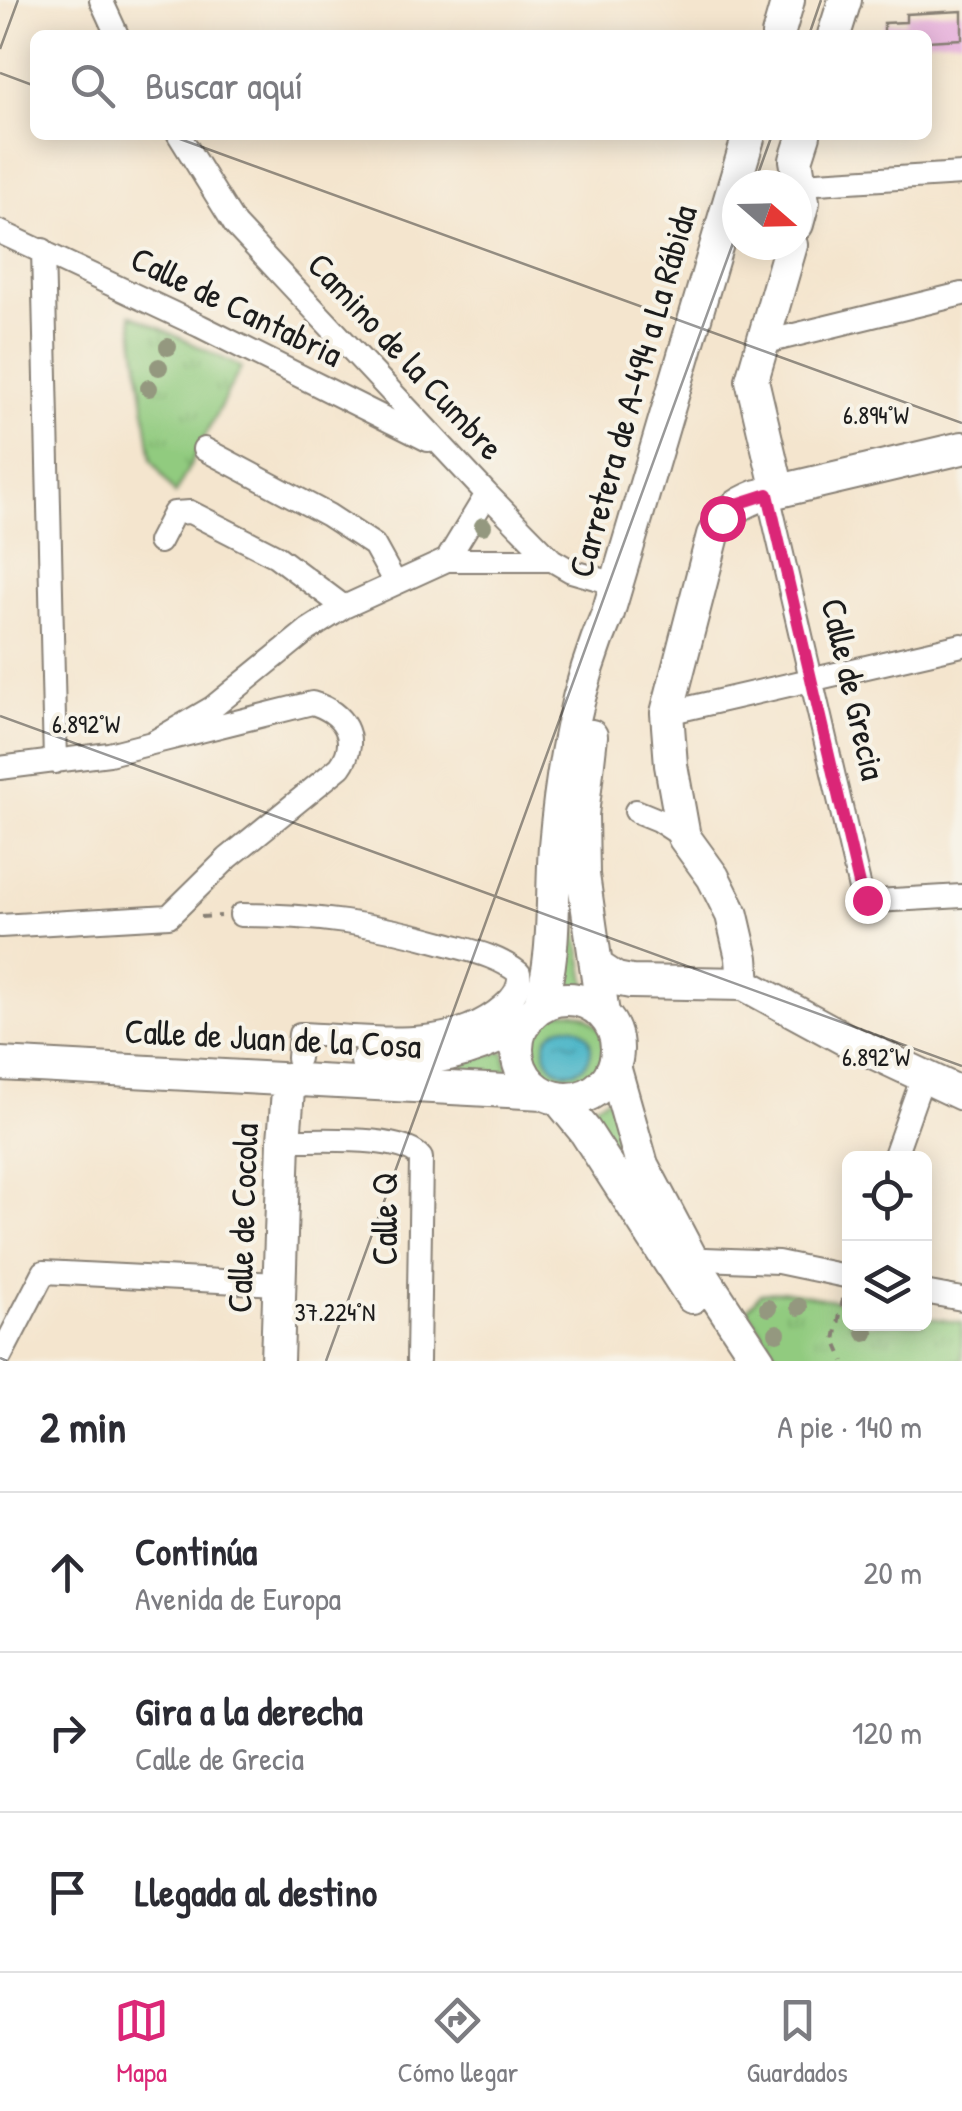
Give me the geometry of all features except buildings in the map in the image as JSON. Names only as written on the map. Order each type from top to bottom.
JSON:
[{"type":"main road","points":[[779,30],[788,0]]},
{"type":"main road","points":[[836,30],[845,0]]},
{"type":"main road","name":"Carretera de A-494 a La Rábida","points":[[532,1015],[549,966],[555,848],[575,708],[612,598],[748,140]]},
{"type":"main road","points":[[798,170],[796,160],[802,140]]},
{"type":"main road","name":"Calle de Grecia","points":[[773,492],[752,380],[787,260]]},
{"type":"main road","points":[[744,984],[732,915],[713,878],[684,837],[671,765],[667,712],[713,535],[722,518],[737,504],[962,448]]},
{"type":"main road","name":"Carretera de A-494 a La Rábida","points":[[612,598],[582,815],[583,875],[601,1012],[642,1166],[677,1257],[741,1361]]},
{"type":"main road","points":[[601,1012],[641,983],[744,984],[962,1094]]},
{"type":"main road","points":[[601,1012],[598,1089],[585,1096],[550,1096],[526,1078],[519,1065],[518,1036],[532,1015],[565,998],[601,1012],[624,1010],[641,983]]},
{"type":"main road","name":"Calle de Juan de la Cosa","points":[[0,1064],[293,1068],[423,1061],[476,1047],[532,1015]]},
{"type":"main road","name":"Calle de Juan de la Cosa","points":[[0,1042],[550,1096]]},
{"type":"main road","name":"Calle de Cocola","points":[[277,1361],[284,1140],[293,1068]]},
{"type":"main road","name":"Carretera de A-494 a La Rábida","points":[[550,1096],[594,1144],[759,1361]]},
{"type":"street","points":[[101,0],[115,30]]},
{"type":"street","name":"Camino de la Cumbre","points":[[182,140],[235,225],[440,446],[552,560],[612,598]]},
{"type":"street","points":[[812,183],[962,174]]},
{"type":"street","name":"Calle de Cantabria","points":[[0,232],[440,446]]},
{"type":"street","points":[[42,250],[54,762]]},
{"type":"street","points":[[762,343],[962,294]]},
{"type":"street","points":[[204,449],[374,545],[394,583]]},
{"type":"street","name":"Calle de Grecia","points":[[773,492],[810,681],[861,893],[867,900],[962,896]]},
{"type":"street","points":[[447,560],[487,494]]},
{"type":"street","points":[[159,542],[174,513],[190,512],[276,556],[344,607]]},
{"type":"street","points":[[152,743],[212,708],[308,630],[394,583],[447,560],[552,560]]},
{"type":"street","points":[[667,712],[962,645]]},
{"type":"street","points":[[0,768],[152,743],[312,703],[324,707],[340,721],[351,747],[340,768],[228,858],[169,916],[0,926]]},
{"type":"street","points":[[636,811],[684,837]]},
{"type":"street","points":[[241,915],[320,916],[353,921],[478,953],[508,964],[519,973],[520,982],[507,1003],[470,1026],[410,1038],[300,1034],[293,1068]]},
{"type":"street","points":[[896,1151],[923,1076]]},
{"type":"street","name":"Calle Q","points":[[284,1140],[392,1144],[414,1150],[421,1158],[418,1361]]},
{"type":"street","points":[[677,1257],[778,1262],[842,1272]]},
{"type":"street","points":[[3,1344],[44,1272],[278,1284]]},
{"type":"street","points":[[932,1294],[962,1300]]},
{"type":"path","points":[[169,916],[241,915]]},
{"type":"path","points":[[842,1306],[835,1340],[844,1361]]},
{"type":"green space","points":[[131,314],[241,367],[175,494],[152,460]]},
{"type":"green space","points":[[563,854],[587,986],[564,987],[557,980]]},
{"type":"green space","points":[[568,1012],[594,1023],[605,1049],[594,1075],[568,1086],[542,1075],[531,1049],[542,1023]]},
{"type":"green space","points":[[504,1051],[509,1073],[505,1079],[440,1076],[441,1067]]},
{"type":"green space","points":[[609,1097],[666,1227],[587,1109]]},
{"type":"green space","points":[[783,1291],[842,1302],[842,1331],[932,1331],[932,1318],[962,1323],[962,1361],[781,1361],[747,1310],[760,1294]]},
{"type":"water","points":[[568,1026],[584,1033],[591,1049],[584,1065],[568,1072],[552,1065],[545,1049],[552,1033]]},
{"type":"route","points":[[722,518],[737,504],[768,494],[861,893],[867,900]]}]
